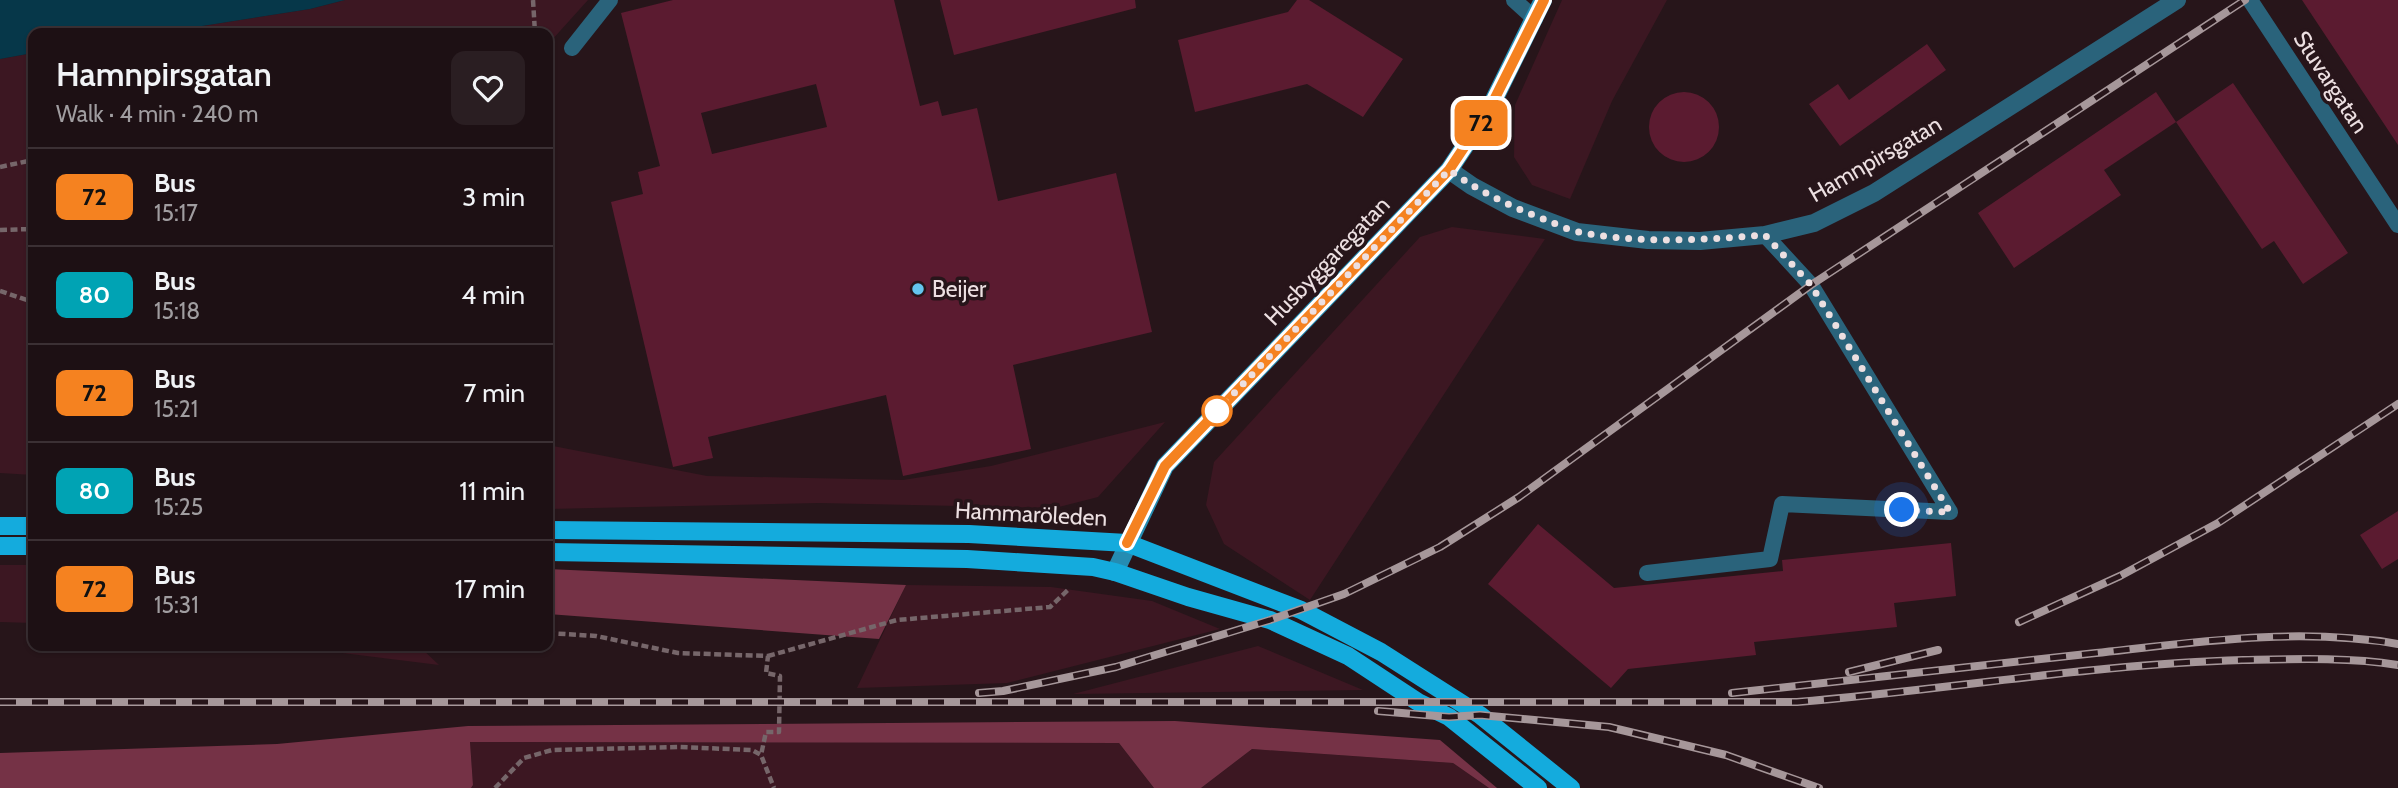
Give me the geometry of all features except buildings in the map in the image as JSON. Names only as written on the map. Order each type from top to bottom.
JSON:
[{"type":"main road","points":[[0,526],[28,526]]},
{"type":"main road","name":"Hammaröleden","points":[[553,530],[969,534],[1127,543],[1301,610],[1381,652],[1480,715],[1570,788]]},
{"type":"main road","points":[[0,546],[28,546]]},
{"type":"main road","name":"Hammaröleden","points":[[553,552],[967,559],[1093,567],[1115,572],[1188,597],[1270,620],[1348,656],[1418,702],[1449,717],[1538,788]]},
{"type":"street","name":"Husbyggaregatan","points":[[1115,572],[1165,466],[1449,170],[1489,110],[1544,0]]},
{"type":"street","name":"Hamnpirsgatan","points":[[1449,170],[1513,208],[1577,232],[1648,240],[1700,240],[1765,235],[1814,223],[1874,193],[2177,0]]},
{"type":"lane","points":[[572,48],[610,0]]},
{"type":"lane","points":[[1514,0],[1535,19]]},
{"type":"lane","name":"Stuvargatan","points":[[2250,0],[2398,225]]},
{"type":"lane","points":[[1647,573],[1770,559],[1782,504],[1950,512],[1811,285],[1765,235]]},
{"type":"path","points":[[533,0],[535,28]]},
{"type":"path","points":[[0,167],[28,161]]},
{"type":"path","points":[[0,230],[28,229]]},
{"type":"path","points":[[0,291],[28,300]]},
{"type":"path","points":[[553,633],[596,636],[678,653],[768,656],[897,620],[1050,607],[1093,567]]},
{"type":"path","points":[[768,656],[766,673],[780,676],[782,702],[779,732],[766,732],[761,755],[774,788]]},
{"type":"path","points":[[495,788],[524,758],[552,750],[680,747],[752,750],[761,755]]},
{"type":"shaded area","points":[[345,0],[588,0],[553,39],[553,28],[190,28],[310,9]]},
{"type":"shaded area","points":[[1562,0],[1667,0],[1612,101],[1570,199],[1532,185],[1514,157],[1515,105]]},
{"type":"shaded area","points":[[28,54],[28,475],[0,473],[0,59]]},
{"type":"shaded area","points":[[1452,227],[1545,239],[1310,600],[1224,544],[1206,505],[1214,462],[1420,237]]},
{"type":"shaded area","points":[[1165,422],[1098,497],[1055,508],[819,503],[553,509],[553,446],[707,476],[903,480],[991,466]]},
{"type":"shaded area","points":[[0,565],[28,565],[28,623],[0,622]]},
{"type":"shaded area","points":[[553,569],[906,585],[879,639],[553,614]]},
{"type":"shaded area","points":[[906,585],[1051,587],[1152,601],[1220,629],[1007,683],[857,688]]},
{"type":"shaded area","points":[[1258,646],[1363,690],[1073,694]]},
{"type":"shaded area","points":[[326,651],[424,651],[439,665]]},
{"type":"shaded area","points":[[1175,721],[1440,740],[1497,788],[1489,788],[1453,763],[1252,749],[1201,788],[1154,788],[1119,743],[470,742],[471,788],[0,788],[0,753],[277,744],[468,726]]},
{"type":"shaded area","points":[[470,742],[1119,743],[1154,788],[471,788]]},
{"type":"shaded area","points":[[1252,749],[1453,763],[1489,788],[1201,788]]},
{"type":"water","points":[[0,0],[345,0],[310,9],[190,28],[28,28],[28,54],[0,59]]},
{"type":"railway","points":[[979,693],[1003,691],[1116,667],[1270,620],[1344,594],[1440,547],[1519,497],[1811,285],[2245,0]]},
{"type":"railway","points":[[2019,622],[2120,576],[2218,523],[2398,404]]},
{"type":"railway","points":[[1732,693],[2247,638],[2323,637],[2398,644]]},
{"type":"railway","points":[[1849,672],[1938,650]]},
{"type":"railway","points":[[0,702],[1797,702],[2187,662],[2321,659],[2398,665]]},
{"type":"railway","points":[[1378,711],[1449,717],[1480,715],[1609,727],[1726,755],[1819,788]]},
{"type":"bus line","name":"72","points":[[1127,543],[1165,466],[1449,170],[1489,110],[1544,0]]},
{"type":"place","name":"Beijer","points":[[918,289]]},
{"type":"route","points":[[1217,411],[1449,170],[1513,208],[1577,232],[1648,240],[1700,240],[1765,235],[1811,285],[1950,512],[1902,510]]}]
